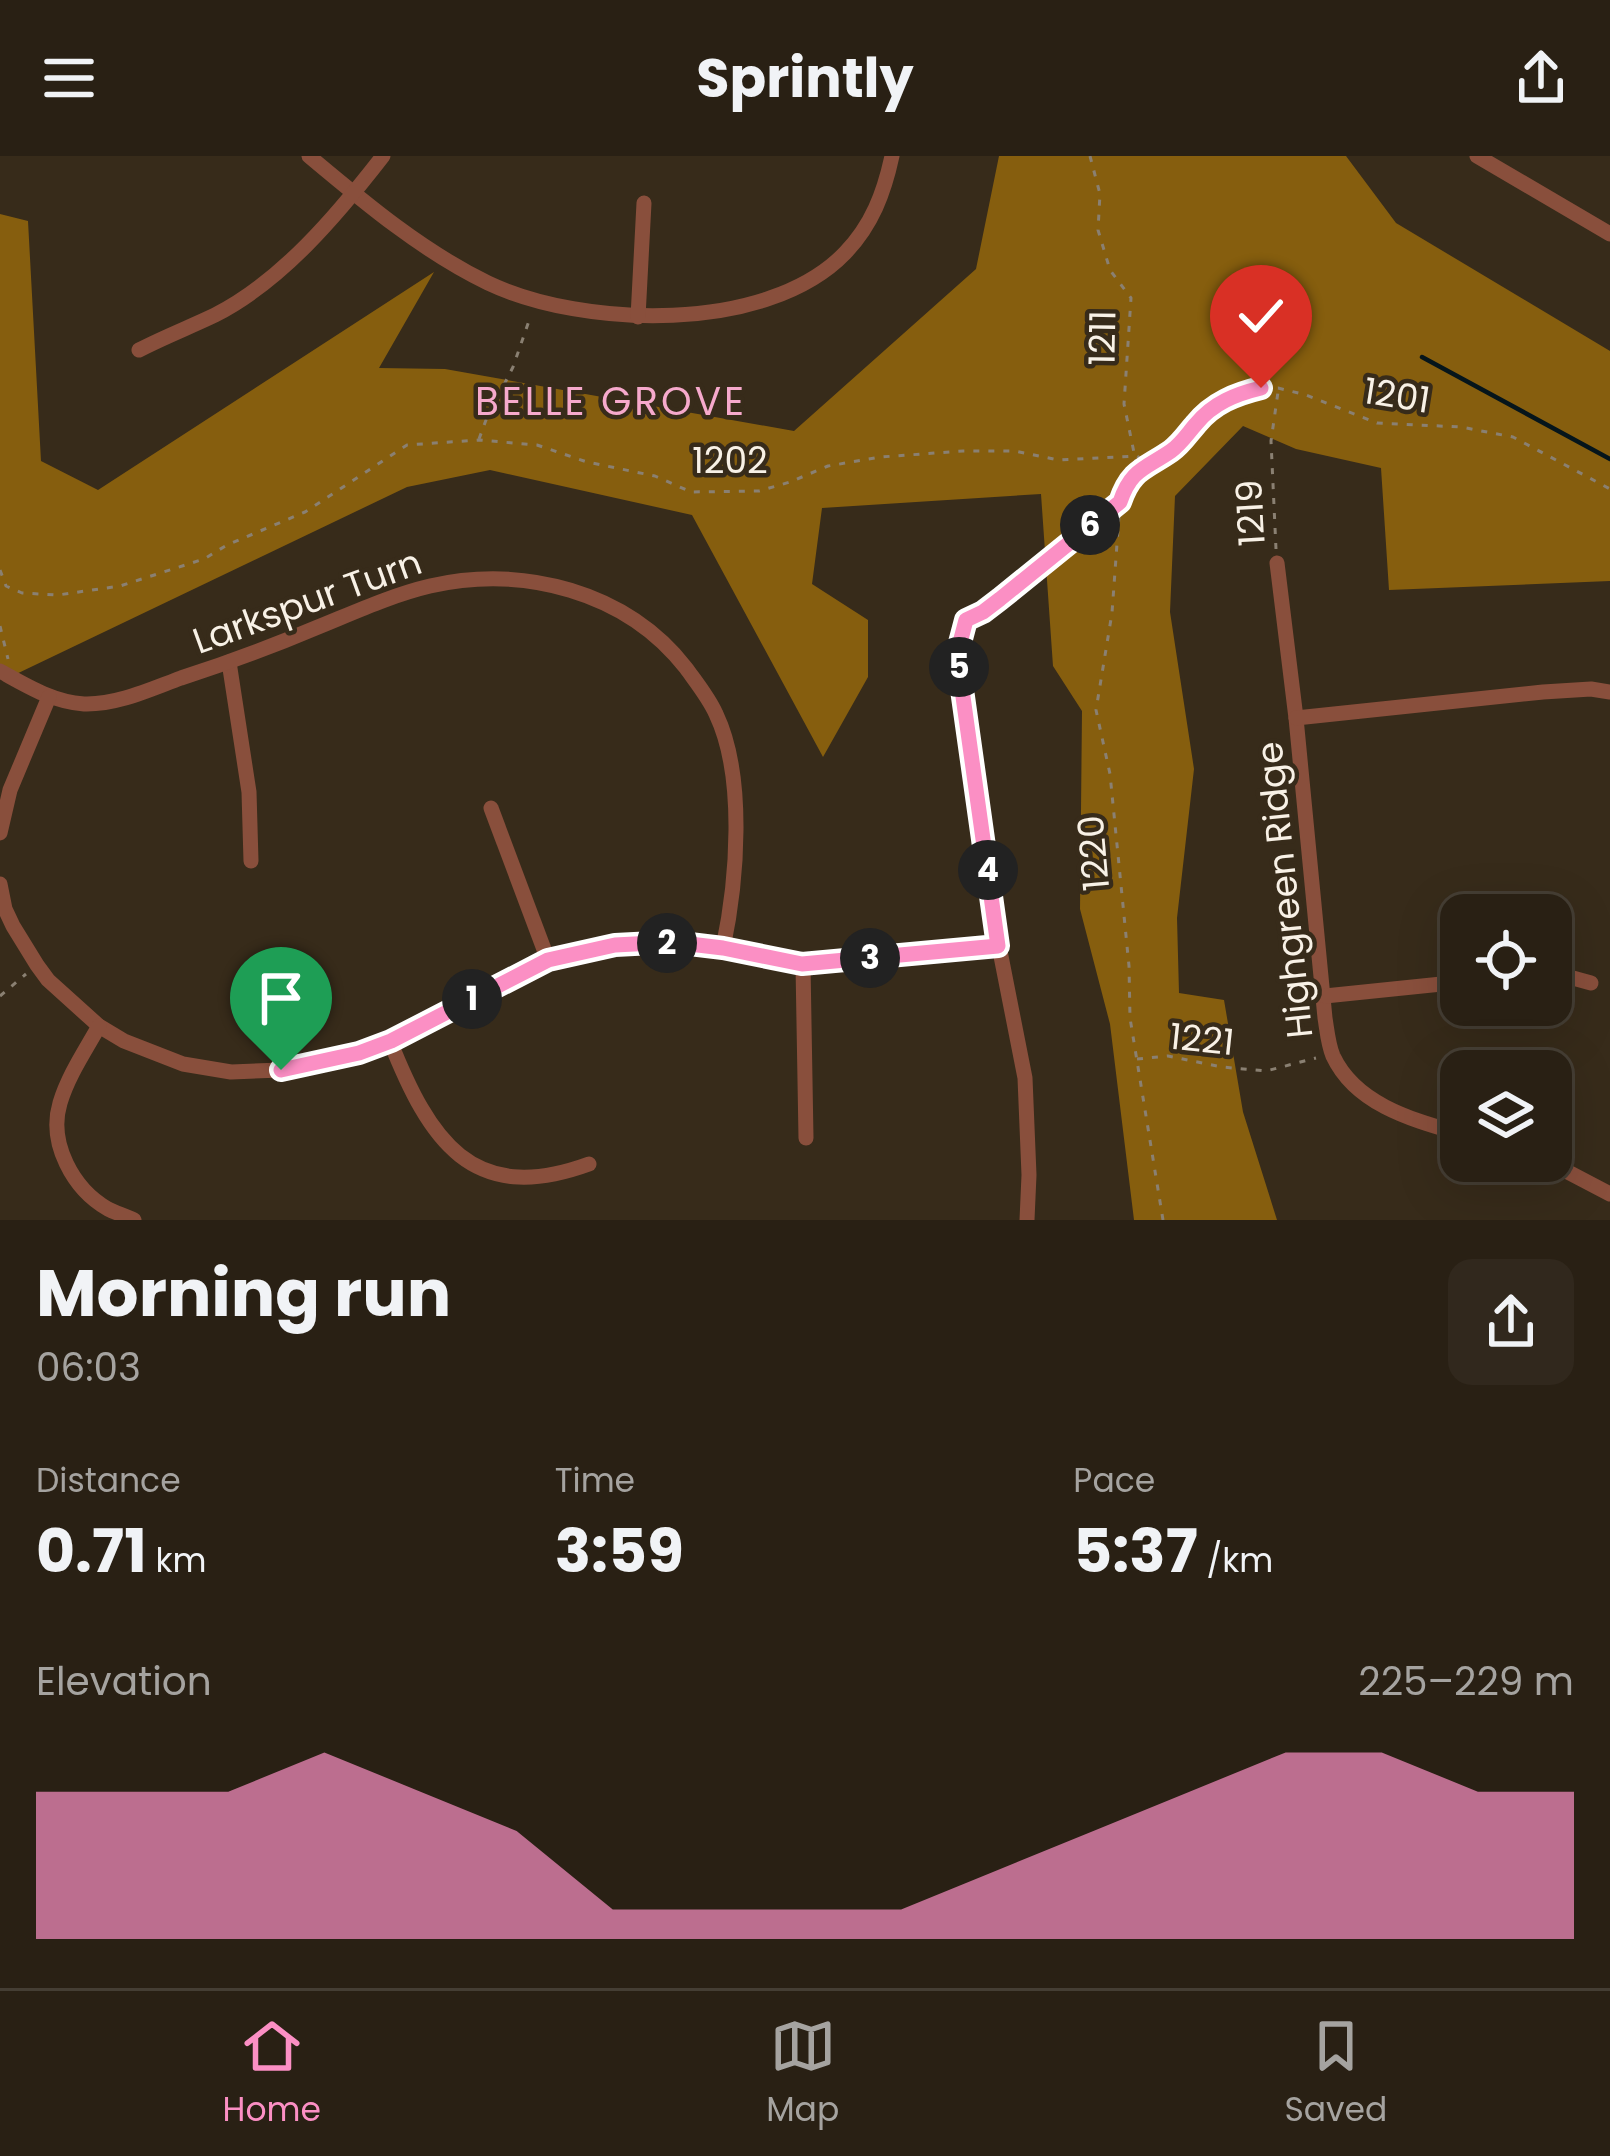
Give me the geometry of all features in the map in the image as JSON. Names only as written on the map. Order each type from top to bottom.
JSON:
[{"type":"street","points":[[309,156],[429,250],[491,284],[535,302],[638,317],[730,308],[788,290],[826,269],[846,253],[870,219],[883,196],[892,156]]},
{"type":"street","points":[[139,350],[217,314],[246,295],[305,247],[383,156]]},
{"type":"street","points":[[1478,156],[1610,234]]},
{"type":"street","points":[[638,317],[644,203]]},
{"type":"street","name":"Highgreen Ridge","points":[[1276,563],[1331,1053],[1352,1085],[1380,1105],[1440,1128]]},
{"type":"street","name":"Larkspur Turn","points":[[5,674],[49,697],[85,704],[107,702],[436,585],[500,578],[578,592],[609,604],[649,630],[677,657],[716,712],[734,806],[736,869],[723,948]]},
{"type":"street","points":[[966,620],[957,654],[998,946],[1025,1078],[1028,1220]]},
{"type":"street","points":[[229,662],[249,792],[251,861]]},
{"type":"street","points":[[1296,718],[1543,692],[1610,692]]},
{"type":"street","points":[[0,833],[10,790],[49,697]]},
{"type":"street","points":[[491,808],[548,960]]},
{"type":"street","points":[[0,884],[5,909],[37,965],[99,1026],[169,1059],[231,1072],[321,1064],[391,1041],[548,960],[615,945],[673,942],[802,964],[998,946]]},
{"type":"street","points":[[802,964],[806,1138]]},
{"type":"street","points":[[1572,978],[1591,983]]},
{"type":"street","points":[[1325,996],[1440,984]]},
{"type":"street","points":[[99,1026],[60,1103],[56,1128],[62,1153],[87,1193],[134,1220]]},
{"type":"street","points":[[391,1041],[426,1118],[449,1148],[466,1160],[514,1179],[589,1164]]},
{"type":"street","points":[[1572,1174],[1610,1194]]},
{"type":"path","name":"1211","points":[[1090,156],[1100,194],[1098,230],[1110,270],[1131,298],[1124,404],[1138,472]]},
{"type":"path","points":[[479,440],[513,367],[535,302]]},
{"type":"path","points":[[1138,472],[1170,452],[1217,404],[1261,388],[1278,388]]},
{"type":"path","name":"1201","points":[[1278,388],[1377,423],[1461,427],[1513,437],[1610,489]]},
{"type":"path","name":"1219","points":[[1276,563],[1270,441],[1278,388]]},
{"type":"path","name":"1202","points":[[0,571],[6,586],[22,593],[58,595],[120,586],[204,559],[304,512],[407,445],[479,440],[537,445],[587,462],[656,476],[692,492],[759,491],[828,466],[922,454],[1015,451],[1058,460],[1137,456]]},
{"type":"path","points":[[1137,456],[1148,463]]},
{"type":"path","name":"1220","points":[[1138,472],[1126,482],[1120,502],[1112,613],[1096,710],[1110,774],[1130,1018],[1163,1220]]},
{"type":"path","points":[[966,620],[1000,599],[1120,502]]},
{"type":"path","points":[[0,626],[5,674]]},
{"type":"path","points":[[0,997],[37,965]]},
{"type":"path","name":"1221","points":[[1136,1059],[1168,1056],[1266,1071],[1331,1053]]},
{"type":"shaded area","points":[[999,156],[1346,156],[1396,223],[1610,351],[1610,581],[1389,590],[1381,468],[1296,449],[1243,426],[1175,496],[1170,612],[1194,769],[1177,918],[1179,993],[1224,1000],[1243,1112],[1277,1220],[1134,1220],[1110,1024],[1080,909],[1082,711],[1053,666],[1041,494],[822,508],[812,584],[868,620],[868,677],[823,757],[692,515],[490,470],[407,487],[10,677],[0,671],[0,214],[28,221],[41,461],[98,490],[434,272],[379,368],[445,369],[794,431],[976,269]]},
{"type":"waterway","points":[[1422,357],[1610,459]]},
{"type":"district","name":"BELLE GROVE","points":[[611,401]]},
{"type":"route","points":[[281,1070],[359,1053],[548,960],[615,945],[673,942],[802,964],[998,946],[957,654],[966,620],[1000,599],[1120,502],[1126,482],[1183,441],[1217,404],[1261,388]]}]
